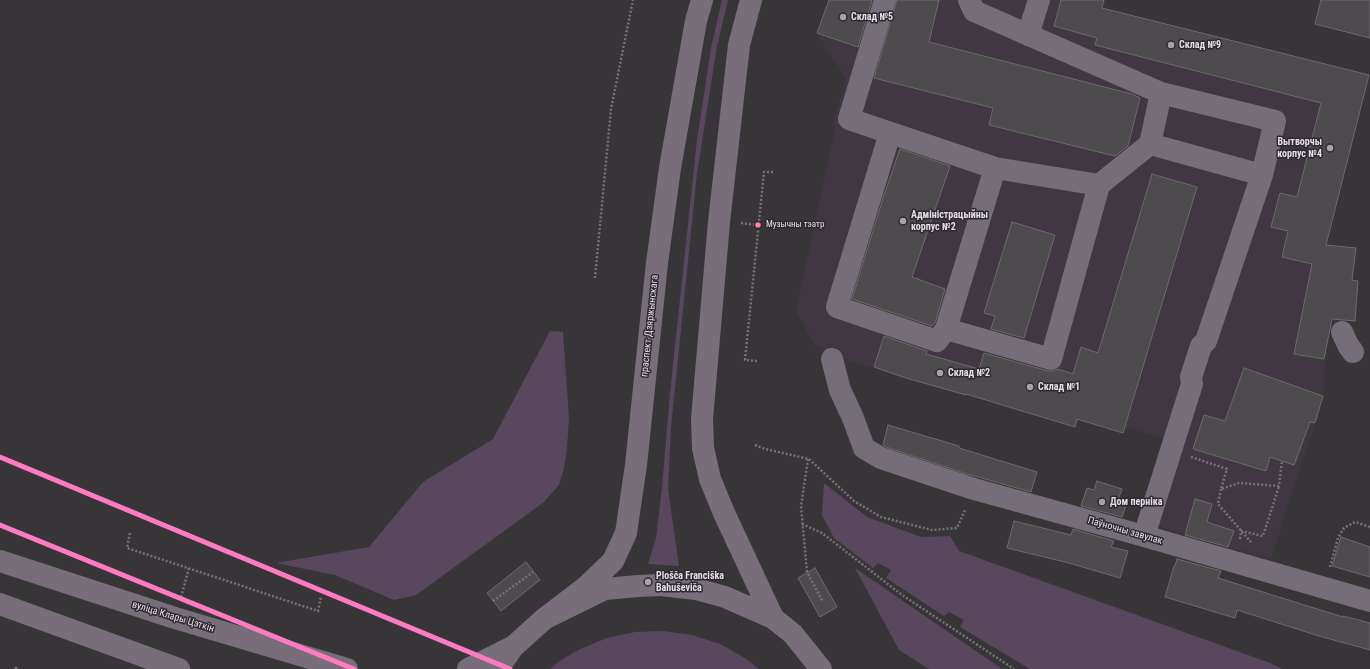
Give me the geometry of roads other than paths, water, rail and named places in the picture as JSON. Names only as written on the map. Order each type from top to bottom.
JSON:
[{"type":"main road","name":"праспект Дзяржынскага","points":[[544,619],[587,586],[613,561],[626,533],[636,465],[665,199],[696,21],[702,0]]},
{"type":"main road","points":[[751,0],[739,45],[719,222],[702,427],[703,448],[710,479],[724,513],[773,618]]},
{"type":"main road","name":"вуліца Клары Цэткін","points":[[0,561],[174,618],[347,669]]},
{"type":"main road","points":[[498,669],[513,647],[544,619],[605,589],[661,585],[696,589],[725,597],[773,618],[793,634],[821,669]]},
{"type":"main road","points":[[0,604],[179,669]]},
{"type":"main road","points":[[468,669],[513,647]]},
{"type":"street","points":[[885,0],[850,119],[995,168],[1099,185]]},
{"type":"street","points":[[969,0],[974,11],[1161,93],[1275,121],[1262,175],[1206,341],[1201,346],[1194,366],[1191,377],[1192,384],[1144,536]]},
{"type":"street","points":[[1028,35],[1039,0]]},
{"type":"street","points":[[946,329],[1051,359],[1099,185],[1150,144],[1161,93]]},
{"type":"street","points":[[890,133],[837,307],[937,341],[946,329],[995,168]]},
{"type":"street","points":[[1150,144],[1262,175]]},
{"type":"street","points":[[1342,332],[1353,352]]},
{"type":"street","name":"Паўночны завулак","points":[[832,359],[840,390],[853,418],[864,448],[881,458],[974,489],[1370,601]]},
{"type":"place","name":"Склад №5","points":[[843,17]]},
{"type":"place","name":"Склад №9","points":[[1171,45]]},
{"type":"place","name":"Вытворчы корпус №4","points":[[1330,148]]},
{"type":"place","name":"Адміністрацыйны корпус №2","points":[[903,221]]},
{"type":"place","name":"Музычны тэатр","points":[[758,225]]},
{"type":"place","name":"Склад №2","points":[[940,373]]},
{"type":"place","name":"Склад №1","points":[[1030,387]]},
{"type":"place","name":"Дом перніка","points":[[1102,502]]},
{"type":"place","name":"Plošča Franciška Bahuševiča","points":[[648,582]]}]
